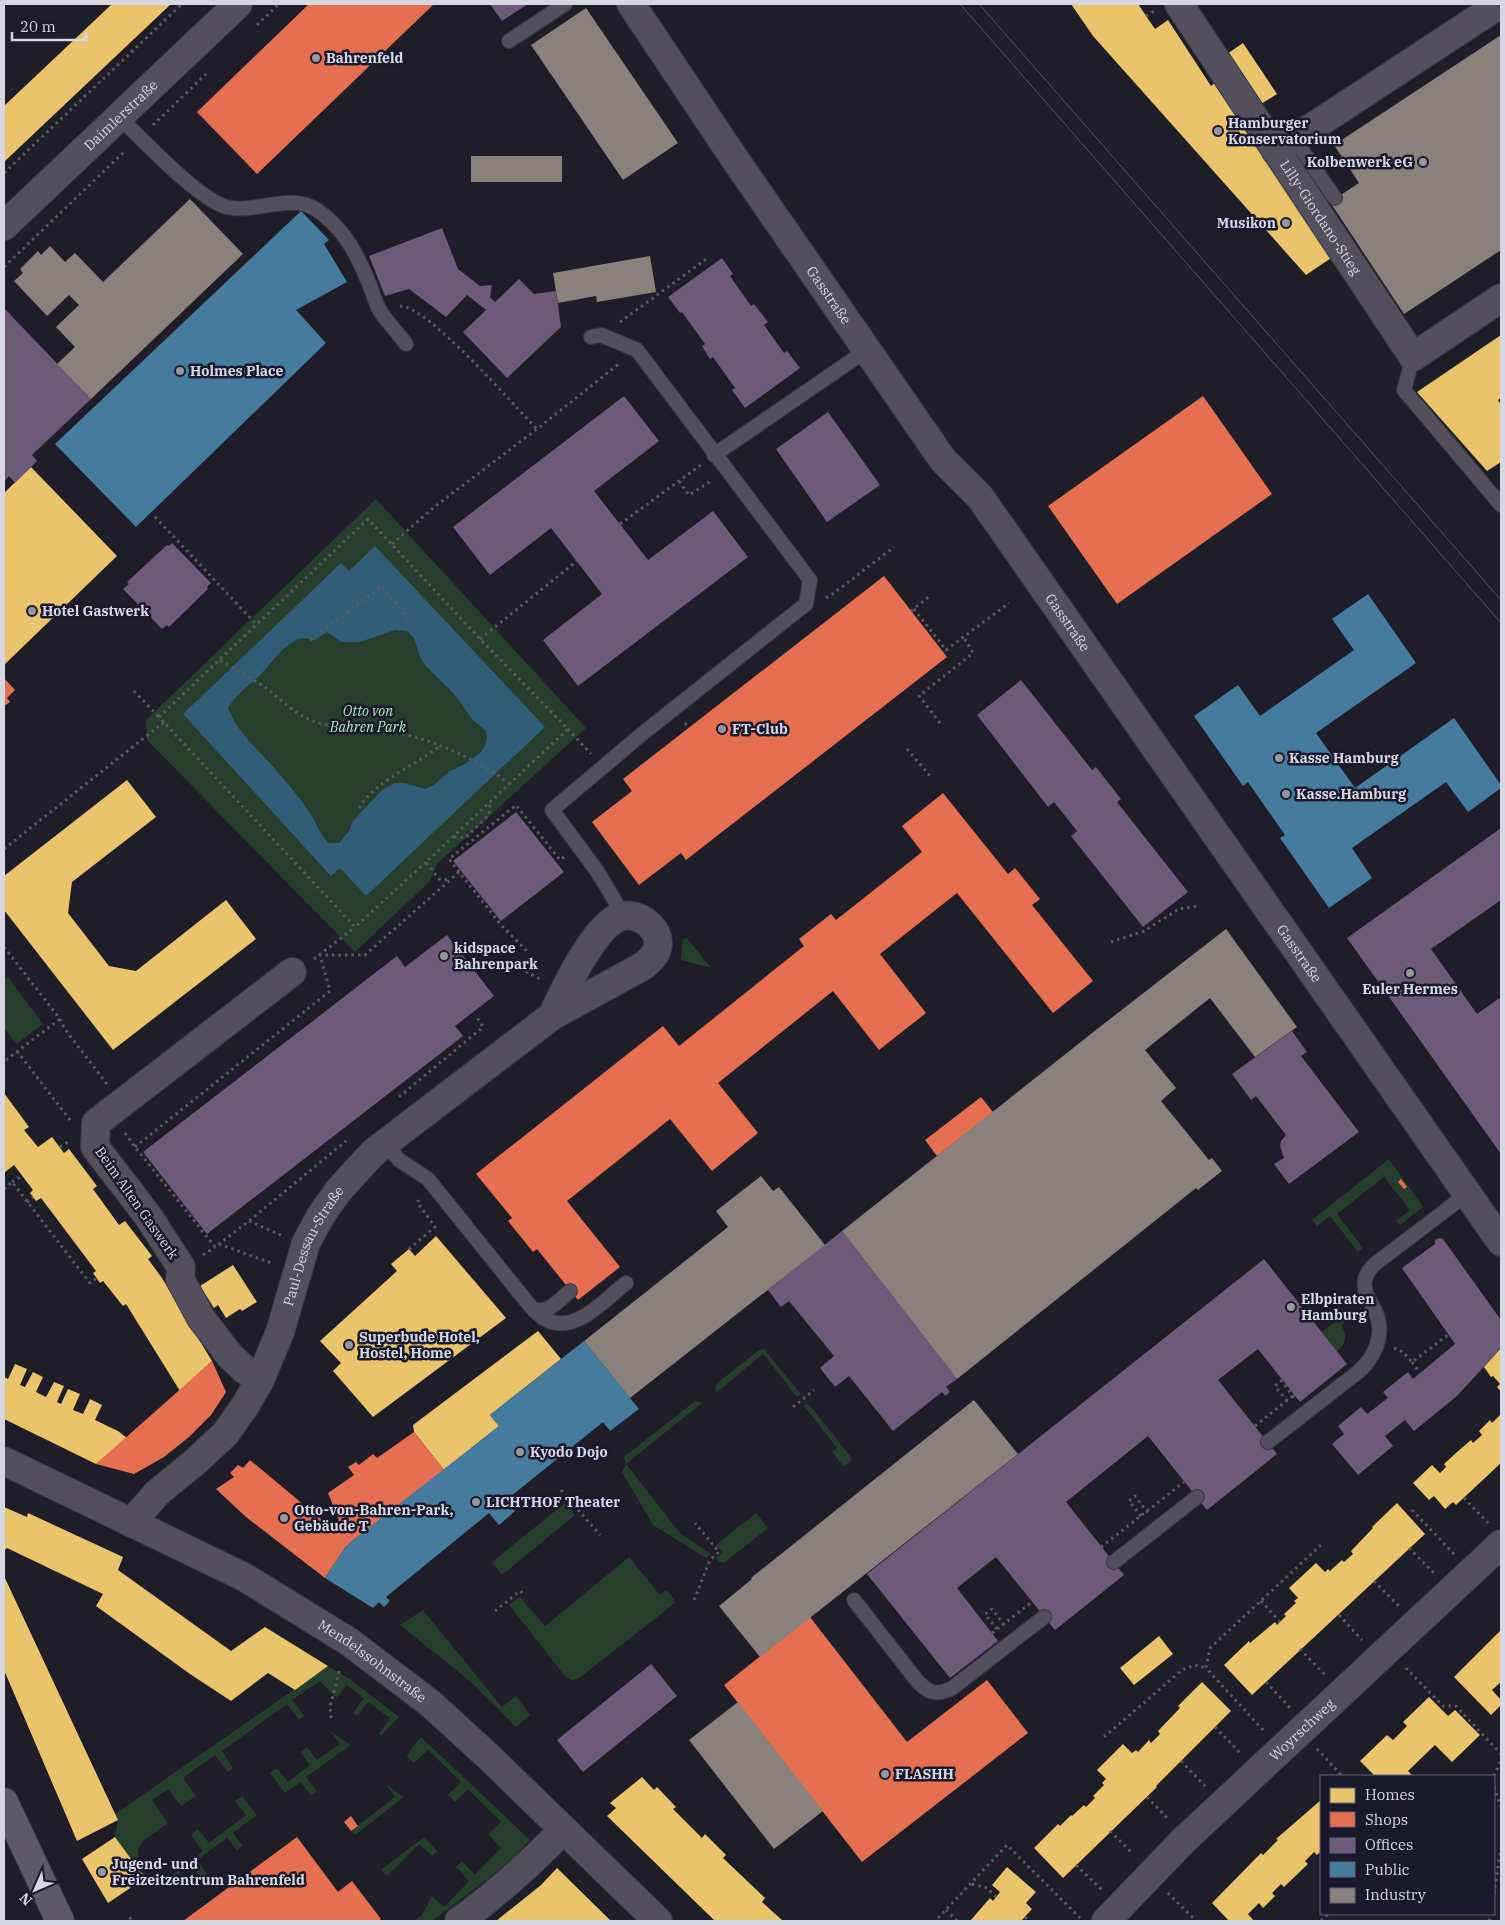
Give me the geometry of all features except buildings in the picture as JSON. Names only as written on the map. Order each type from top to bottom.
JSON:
[{"type":"main road","points":[[4,1802],[60,1921]]},
{"type":"street","name":"Daimlerstraße","points":[[4,226],[238,4]]},
{"type":"street","name":"Gasstraße","points":[[631,4],[732,156],[943,460],[980,497],[1501,1242]]},
{"type":"street","points":[[1285,145],[1500,4]]},
{"type":"street","name":"Lilly-Giordano-Stieg","points":[[1167,7],[1285,145],[1413,357]]},
{"type":"street","points":[[1413,357],[1501,298]]},
{"type":"street","name":"Paul-Dessau-Straße","points":[[131,1523],[156,1493],[195,1462],[226,1433],[244,1406],[260,1380],[280,1332],[306,1243],[320,1217],[338,1191],[386,1143],[552,1016],[634,972],[652,959],[657,951],[658,941],[656,933],[651,926],[633,916],[624,916],[608,925],[576,966],[552,1016]]},
{"type":"street","name":"Beim Alten Gaswerk","points":[[260,1380],[245,1370],[230,1356],[201,1318],[180,1279],[181,1267],[148,1216],[95,1147],[96,1123],[292,972]]},
{"type":"street","name":"Mendelssohnstraße","points":[[4,1461],[244,1577],[348,1641],[431,1704],[492,1760],[658,1921]]},
{"type":"street","name":"Mendelssohnstraße","points":[[4,1474],[11,1472],[32,1475]]},
{"type":"street","name":"Woyrschweg","points":[[1094,1920],[1184,1840],[1497,1535]]},
{"type":"street","points":[[459,1921],[520,1873],[563,1830]]},
{"type":"lane","points":[[509,41],[565,4]]},
{"type":"lane","points":[[119,117],[194,187],[214,201],[227,207],[291,203],[307,204],[316,210],[338,228],[354,249],[380,312],[406,344]]},
{"type":"lane","points":[[1285,145],[1336,198]]},
{"type":"lane","points":[[596,336],[637,350],[714,455],[795,558],[810,580],[806,604],[673,709],[552,810],[597,871],[624,916]]},
{"type":"lane","points":[[714,455],[867,350]]},
{"type":"lane","points":[[1413,357],[1404,390],[1501,505]]},
{"type":"lane","points":[[386,1143],[399,1160],[428,1179],[531,1307],[543,1318],[556,1323],[579,1320],[626,1283]]},
{"type":"lane","points":[[1268,1442],[1365,1366],[1374,1353],[1379,1340],[1379,1320],[1365,1289],[1368,1271],[1467,1194]]},
{"type":"lane","points":[[531,1307],[538,1311],[543,1311],[570,1291]]},
{"type":"lane","points":[[1114,1562],[1197,1498]]},
{"type":"lane","points":[[854,1600],[918,1682],[929,1691],[940,1693],[952,1689],[1044,1617]]},
{"type":"path","points":[[4,173],[182,4]]},
{"type":"path","points":[[1146,16],[1167,7]]},
{"type":"path","points":[[596,336],[709,257]]},
{"type":"path","points":[[380,312],[392,306],[405,306],[423,316],[445,333],[537,429]]},
{"type":"path","points":[[392,544],[432,508],[537,429],[637,350]]},
{"type":"path","points":[[620,524],[693,471]]},
{"type":"path","points":[[679,482],[689,495],[727,471]]},
{"type":"path","points":[[155,517],[257,625]]},
{"type":"path","points":[[159,717],[220,661],[368,518],[603,767]]},
{"type":"path","points":[[806,604],[830,596],[894,547]]},
{"type":"path","points":[[480,638],[577,561]]},
{"type":"path","points":[[310,640],[382,586],[410,621]]},
{"type":"path","points":[[931,595],[913,610],[946,650],[1009,603]]},
{"type":"path","points":[[940,723],[919,696],[974,653],[963,636]]},
{"type":"path","points":[[220,661],[262,686],[297,712],[315,722],[391,732],[430,740],[462,754],[510,784]]},
{"type":"path","points":[[134,691],[355,927]]},
{"type":"path","points":[[4,849],[164,722]]},
{"type":"path","points":[[292,972],[320,955],[355,927],[568,729]]},
{"type":"path","points":[[359,808],[375,789],[441,746]]},
{"type":"path","points":[[907,749],[931,777]]},
{"type":"path","points":[[453,837],[465,838],[489,814],[490,802]]},
{"type":"path","points":[[527,951],[502,926],[449,859],[516,805],[560,860],[564,857]]},
{"type":"path","points":[[477,826],[483,832]]},
{"type":"path","points":[[426,862],[439,879],[450,880]]},
{"type":"path","points":[[320,955],[365,955],[459,872]]},
{"type":"path","points":[[1110,942],[1144,931],[1179,909],[1197,906]]},
{"type":"path","points":[[4,949],[60,1019],[64,1028],[122,1104],[118,1122],[135,1147],[216,1245],[279,1265]]},
{"type":"path","points":[[135,1147],[330,991],[320,955]]},
{"type":"path","points":[[396,1100],[483,1027],[476,1016]]},
{"type":"path","points":[[6,1060],[60,1019]]},
{"type":"path","points":[[17,1051],[71,1122]]},
{"type":"path","points":[[205,1255],[352,1136]]},
{"type":"path","points":[[4,1189],[22,1176]]},
{"type":"path","points":[[12,1182],[90,1283],[97,1278]]},
{"type":"path","points":[[27,1202],[33,1197]]},
{"type":"path","points":[[409,1249],[435,1227],[417,1202]]},
{"type":"path","points":[[249,1221],[285,1238]]},
{"type":"path","points":[[1412,1362],[1448,1334]]},
{"type":"path","points":[[1379,1340],[1403,1352],[1420,1373]]},
{"type":"path","points":[[1287,1401],[1275,1386],[1281,1381],[1306,1412]]},
{"type":"path","points":[[793,1407],[814,1390]]},
{"type":"path","points":[[1255,1426],[1294,1394]]},
{"type":"path","points":[[1102,1547],[1184,1482]]},
{"type":"path","points":[[562,1490],[600,1535]]},
{"type":"path","points":[[1141,1516],[1129,1501],[1135,1496],[1160,1527]]},
{"type":"path","points":[[1464,1498],[1497,1535]]},
{"type":"path","points":[[1412,1510],[1458,1558]]},
{"type":"path","points":[[694,1600],[710,1560],[719,1552],[695,1522]]},
{"type":"path","points":[[1206,1668],[1210,1648],[1321,1545]]},
{"type":"path","points":[[1410,1548],[1438,1577]]},
{"type":"path","points":[[1374,1581],[1402,1610]]},
{"type":"path","points":[[495,1611],[520,1591],[526,1594]]},
{"type":"path","points":[[1261,1601],[1280,1622]]},
{"type":"path","points":[[992,1633],[1032,1602]]},
{"type":"path","points":[[997,1629],[985,1614],[992,1609],[1016,1639]]},
{"type":"path","points":[[1339,1615],[1366,1644]]},
{"type":"path","points":[[331,1718],[330,1707],[348,1641]]},
{"type":"path","points":[[1300,1649],[1329,1679]]},
{"type":"path","points":[[1104,1737],[1182,1670],[1195,1665],[1206,1668],[1268,1736]]},
{"type":"path","points":[[1404,1666],[1444,1706],[1456,1706],[1501,1754]]},
{"type":"path","points":[[1266,1682],[1294,1712]]},
{"type":"path","points":[[1215,1727],[1244,1758]]},
{"type":"path","points":[[1316,1748],[1341,1775]]},
{"type":"path","points":[[1494,1775],[1501,1760]]},
{"type":"path","points":[[1181,1761],[1209,1790]]},
{"type":"path","points":[[1495,1790],[1501,1807]]},
{"type":"path","points":[[1147,1796],[1173,1824]]},
{"type":"path","points":[[1110,1831],[1137,1858]]},
{"type":"path","points":[[938,1918],[1007,1845],[1094,1920]]},
{"type":"path","points":[[1495,1884],[1501,1848]]},
{"type":"path","points":[[1076,1865],[1104,1892]]},
{"type":"path","points":[[971,1884],[987,1888],[996,1897]]},
{"type":"path","points":[[1166,1891],[1196,1921]]},
{"type":"path","points":[[946,1910],[957,1921]]},
{"type":"path","points":[[1025,1917],[1030,1921]]},
{"type":"green space","name":"Otto von Bahren Park","points":[[376,499],[586,728],[437,864],[429,882],[355,952],[147,740],[146,720]]},
{"type":"green space","points":[[687,938],[711,968],[681,960],[683,939]]},
{"type":"green space","points":[[8,977],[43,1024],[16,1044],[4,1028],[4,980]]},
{"type":"green space","points":[[1389,1159],[1423,1207],[1400,1225],[1396,1221],[1410,1210],[1384,1177],[1337,1214],[1363,1248],[1358,1252],[1330,1216],[1317,1226],[1312,1220]]},
{"type":"green space","points":[[1349,1311],[1352,1316],[1341,1325],[1345,1339],[1343,1345],[1337,1351],[1322,1332]]},
{"type":"green space","points":[[764,1349],[801,1394],[797,1397],[763,1354],[716,1393],[716,1384],[759,1350]]},
{"type":"green space","points":[[695,1401],[702,1403],[626,1464],[624,1457]]},
{"type":"green space","points":[[808,1403],[851,1457],[851,1461],[844,1467],[832,1452],[837,1448],[804,1406]]},
{"type":"green space","points":[[626,1464],[680,1533],[711,1554],[706,1558],[653,1525],[622,1472]]},
{"type":"green space","points":[[565,1503],[575,1515],[502,1575],[492,1562]]},
{"type":"green space","points":[[756,1513],[768,1528],[725,1562],[719,1562],[716,1558],[722,1552],[716,1545]]},
{"type":"green space","points":[[629,1557],[660,1595],[666,1590],[675,1603],[578,1679],[571,1680],[565,1676],[509,1605],[520,1597],[545,1626]]},
{"type":"green space","points":[[423,1610],[502,1707],[516,1696],[530,1715],[516,1727],[471,1682],[400,1625]]},
{"type":"green space","points":[[328,1666],[351,1680],[399,1717],[381,1736],[379,1734],[390,1718],[368,1702],[357,1716],[353,1713],[364,1698],[347,1685],[336,1698],[320,1681],[292,1700],[304,1716],[299,1720],[287,1704],[222,1751],[233,1768],[228,1772],[215,1755],[183,1778],[196,1796],[181,1806],[168,1789],[152,1800],[168,1823],[146,1839],[139,1849],[138,1856],[145,1874],[143,1875],[115,1837],[118,1820],[115,1814]]},
{"type":"green space","points":[[330,1731],[351,1745],[306,1777],[317,1792],[311,1796],[301,1782],[285,1793],[270,1773],[277,1768],[288,1782],[310,1765],[300,1752],[307,1747],[317,1760],[340,1744]]},
{"type":"green space","points":[[421,1737],[530,1840],[513,1858],[489,1878],[432,1921],[414,1921],[422,1915],[432,1896],[444,1907],[469,1881],[456,1867],[462,1861],[475,1875],[501,1848],[488,1834],[501,1822],[468,1789],[455,1802],[448,1795],[461,1782],[428,1750],[414,1763],[407,1757],[410,1750]]},
{"type":"green space","points":[[386,1784],[404,1797],[355,1835],[351,1831],[395,1797]]},
{"type":"green space","points":[[242,1796],[257,1815],[233,1833],[243,1846],[237,1850],[227,1838],[197,1860],[207,1874],[201,1878],[191,1865],[175,1877],[172,1875],[203,1851],[191,1835],[198,1829],[209,1843],[246,1815],[235,1801]]},
{"type":"green space","points":[[424,1837],[437,1851],[432,1856],[419,1844],[387,1876],[381,1870]]},
{"type":"water","points":[[375,546],[545,727],[366,896],[340,868],[331,876],[183,714],[341,563],[349,571]],"holes":[[[395,630],[407,631],[414,638],[420,657],[425,665],[453,693],[473,720],[486,731],[485,746],[481,752],[465,764],[450,771],[434,785],[425,789],[405,783],[395,783],[383,789],[352,822],[350,830],[339,843],[328,843],[305,805],[243,734],[228,708],[279,653],[297,640],[304,638],[315,640],[327,632],[341,642],[360,642]]]},
{"type":"tram line","points":[[960,4],[1501,623]]},
{"type":"tram line","points":[[979,4],[1501,600]]},
{"type":"place","name":"Bahrenfeld","points":[[316,58]]},
{"type":"place","name":"Hamburger Konservatorium","points":[[1218,131]]},
{"type":"place","name":"Kolbenwerk eG","points":[[1423,162]]},
{"type":"place","name":"Musikon","points":[[1286,223]]},
{"type":"place","name":"Holmes Place","points":[[180,371]]},
{"type":"place","name":"Hotel Gastwerk","points":[[32,611]]},
{"type":"place","name":"FT-Club","points":[[722,729]]},
{"type":"place","name":"Kasse Hamburg","points":[[1279,758]]},
{"type":"place","name":"Kasse.Hamburg","points":[[1286,794]]},
{"type":"place","name":"kidspace Bahrenpark","points":[[444,956]]},
{"type":"place","name":"Euler Hermes","points":[[1410,973]]},
{"type":"place","name":"Elbpiraten Hamburg","points":[[1291,1307]]},
{"type":"place","name":"Superbude Hotel, Hostel, Home","points":[[349,1345]]},
{"type":"place","name":"Kyodo Dojo","points":[[520,1452]]},
{"type":"place","name":"LICHTHOF Theater","points":[[476,1502]]},
{"type":"place","name":"Otto-von-Bahren-Park, Gebäude T","points":[[284,1518]]},
{"type":"place","name":"FLASHH","points":[[885,1774]]},
{"type":"place","name":"Jugend- und Freizeitzentrum Bahrenfeld","points":[[102,1872]]}]
